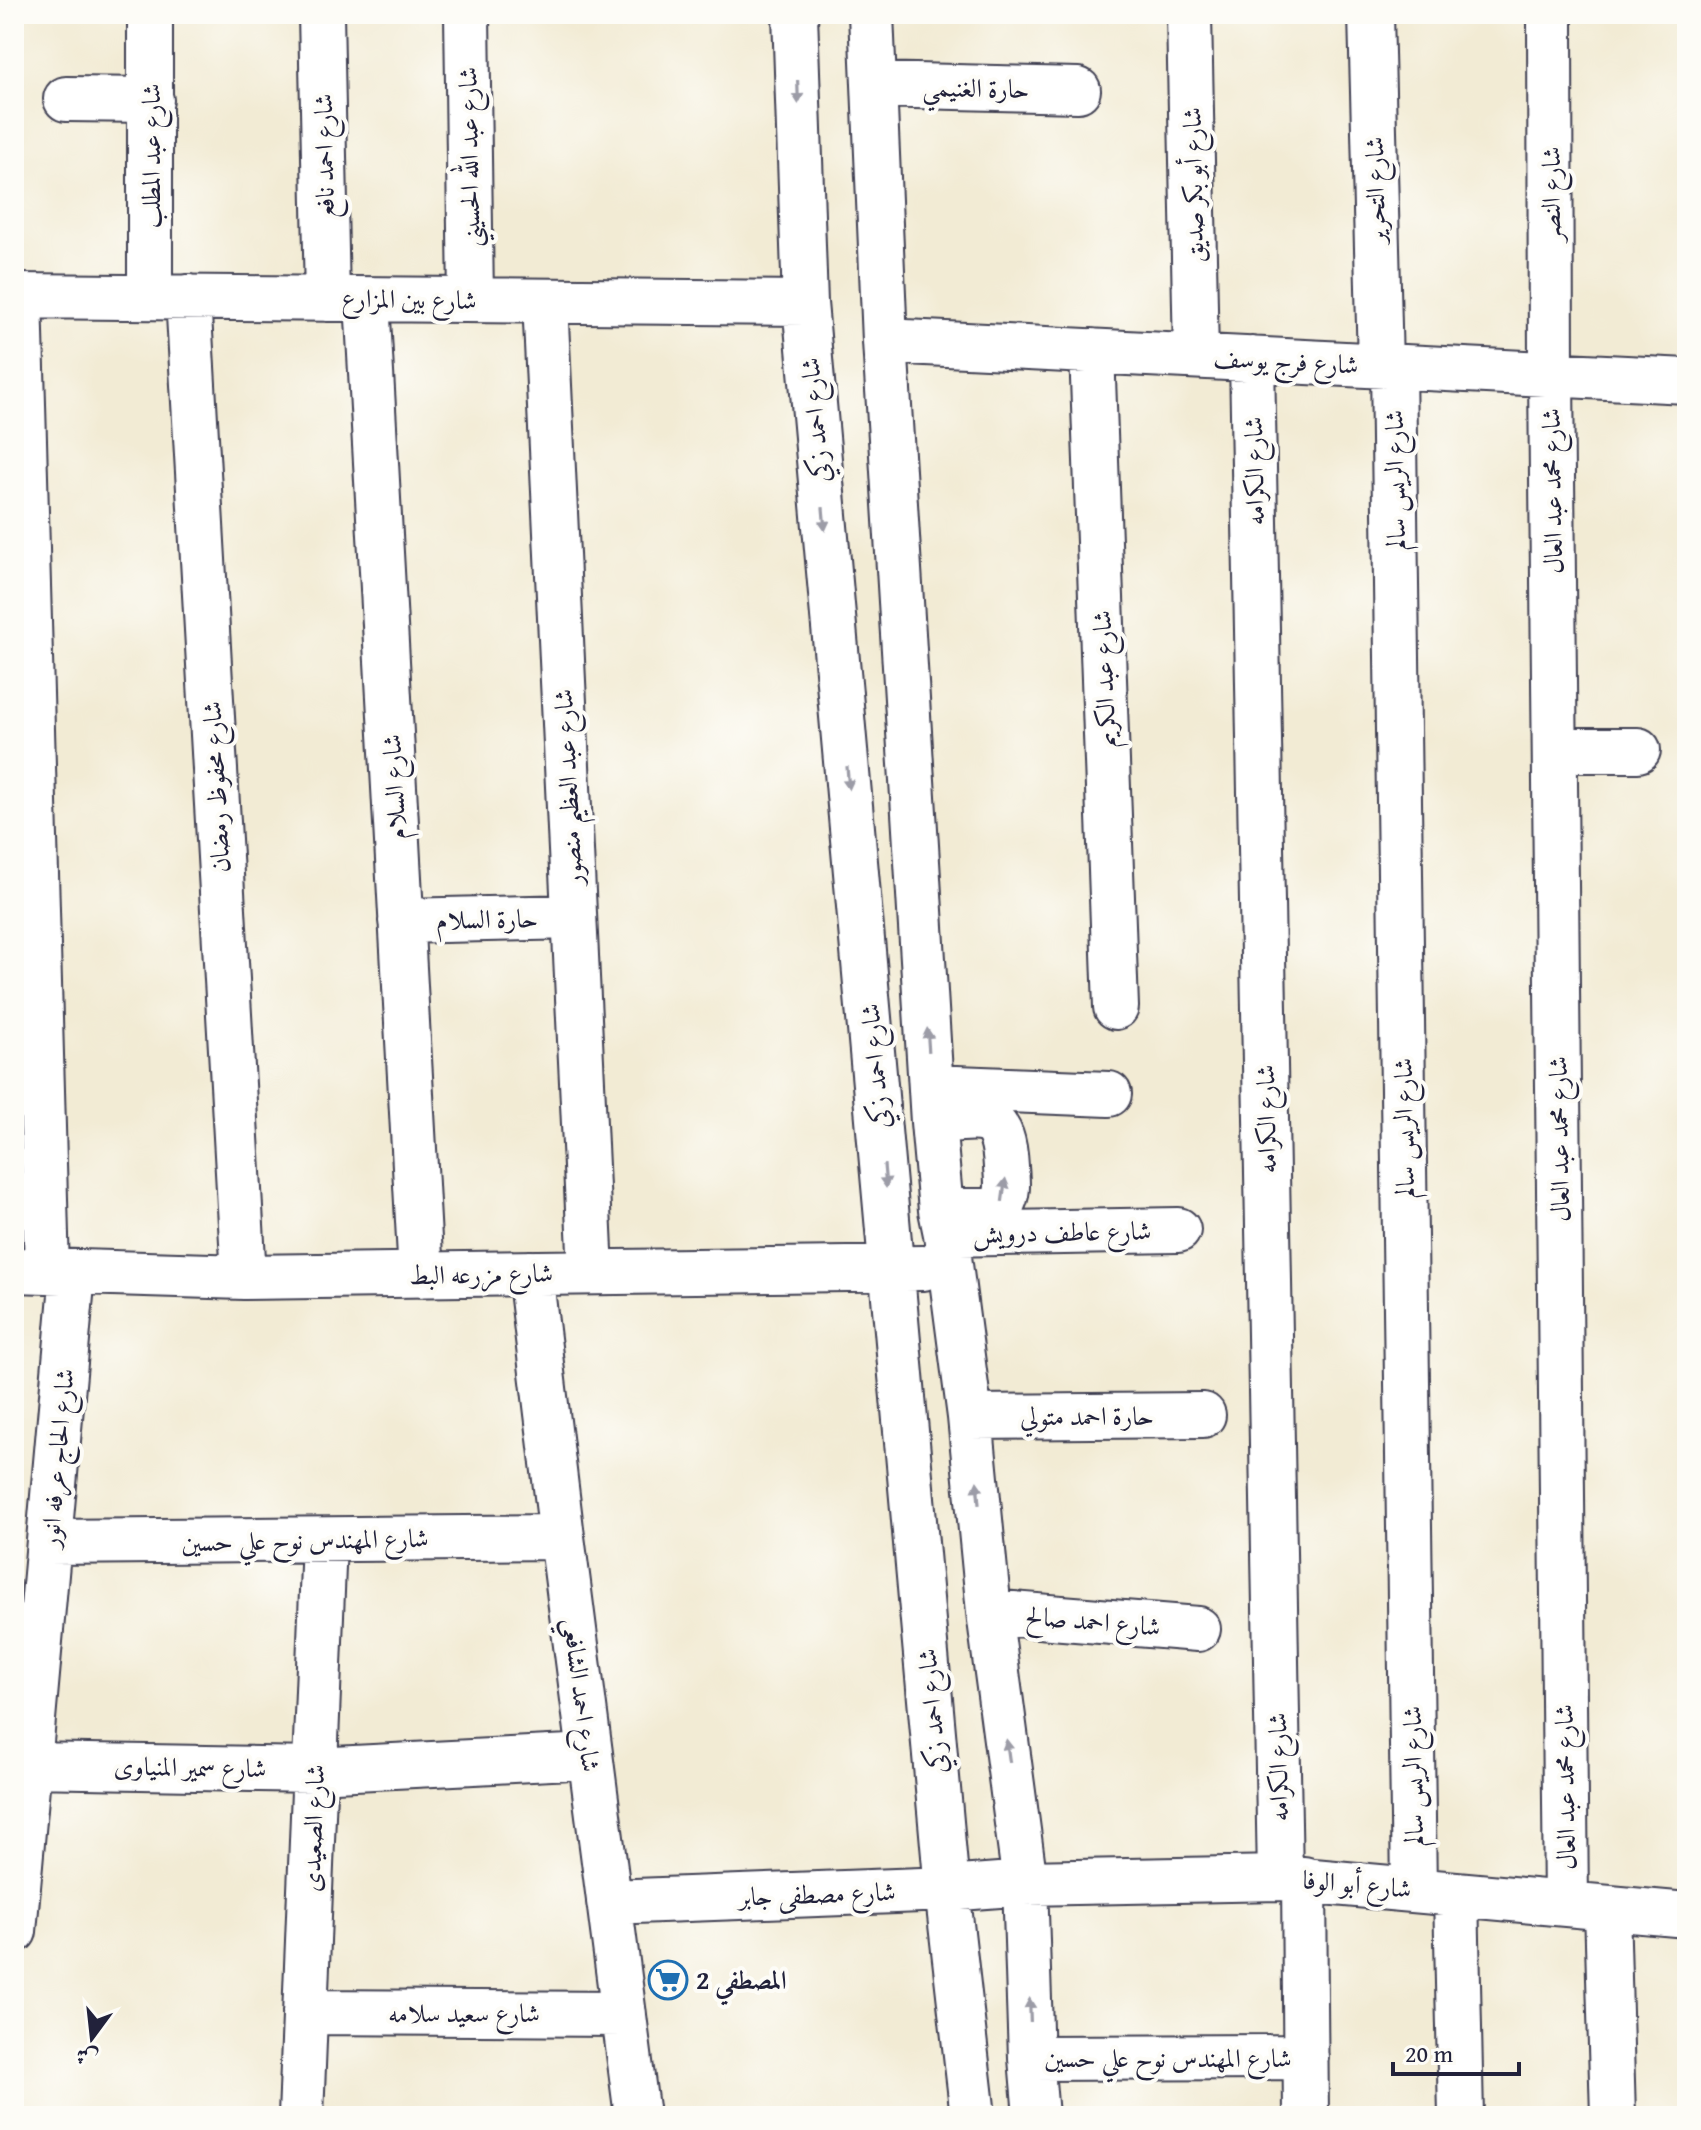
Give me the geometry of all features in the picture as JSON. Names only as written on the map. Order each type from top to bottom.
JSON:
[{"type":"street","name":"شارع عبد المطلب","points":[[150,14],[151,100],[169,297]]},
{"type":"street","name":"شارع احمد نافع","points":[[321,14],[347,299]]},
{"type":"street","name":"شارع عبد الله الحسيني","points":[[467,14],[471,300]]},
{"type":"street","name":"شارع احمد زكي","points":[[795,14],[805,303],[947,1889],[973,2116]]},
{"type":"street","name":"شارع احمد زكي","points":[[871,14],[885,341],[950,1231],[989,1612],[1025,1883],[1036,2116]]},
{"type":"street","name":"شارع أبو بكر صديق","points":[[1189,14],[1196,356]]},
{"type":"street","name":"شارع التحرير","points":[[1371,14],[1386,366]]},
{"type":"street","name":"شارع النصر","points":[[1550,14],[1551,374]]},
{"type":"street","name":"حارة الغنيمي","points":[[874,85],[1078,90]]},
{"type":"street","points":[[66,99],[151,100]]},
{"type":"street","name":"شارع بين المزارع","points":[[17,296],[805,303]]},
{"type":"street","name":"شارع الحاج عرفه انور","points":[[14,1931],[49,1542],[45,1271],[17,296]]},
{"type":"street","name":"شارع محفوظ رمضان","points":[[169,297],[244,1277]]},
{"type":"street","name":"شارع السلام","points":[[347,299],[401,921],[421,1275]]},
{"type":"street","name":"شارع عبد العظيم منصور","points":[[545,301],[591,1272]]},
{"type":"street","name":"شارع فرج يوسف","points":[[885,341],[1687,381]]},
{"type":"street","name":"شارع عبد الكريم","points":[[1092,351],[1116,1007]]},
{"type":"street","name":"شارع الكرامه","points":[[1252,359],[1292,1878],[1306,2057],[1306,2116]]},
{"type":"street","name":"شارع الريس سالم","points":[[1386,366],[1435,1892],[1461,2116]]},
{"type":"street","name":"شارع محمد عبد العال","points":[[1551,374],[1555,750],[1587,1906],[1613,2116]]},
{"type":"street","points":[[1555,750],[1638,750]]},
{"type":"street","name":"حارة السلام","points":[[401,921],[574,917]]},
{"type":"street","points":[[941,1110],[1109,1094]]},
{"type":"street","points":[[941,1110],[988,1121],[998,1128],[1005,1140],[1007,1191],[1002,1204],[950,1231]]},
{"type":"street","name":"شارع عاطف درويش","points":[[950,1231],[1178,1230]]},
{"type":"street","name":"شارع مزرعه البط","points":[[45,1271],[244,1277],[893,1269],[950,1231]]},
{"type":"street","name":"شارع احمد الشافعي","points":[[530,1273],[637,2116]]},
{"type":"street","name":"حارة احمد متولي","points":[[970,1417],[1203,1415]]},
{"type":"street","name":"شارع المهندس نوح علي حسين","points":[[49,1542],[562,1537]]},
{"type":"street","name":"شارع الصعيدى","points":[[301,2116],[324,1541]]},
{"type":"street","name":"شارع احمد صالح","points":[[989,1612],[1198,1629]]},
{"type":"street","name":"شارع سمير المنياوى","points":[[29,1765],[315,1770],[590,1756]]},
{"type":"street","name":"شارع أبو الوفا","points":[[1025,1883],[1292,1878],[1687,1915]]},
{"type":"street","name":"شارع مصطفى جابر","points":[[609,1902],[947,1889],[1025,1883]]},
{"type":"street","name":"شارع سعيد سلامه","points":[[305,2012],[624,2014]]},
{"type":"street","name":"شارع المهندس نوح علي حسين","points":[[1031,2058],[1306,2057]]},
{"type":"place","name":"المصطفي 2","points":[[668,1980]]}]
